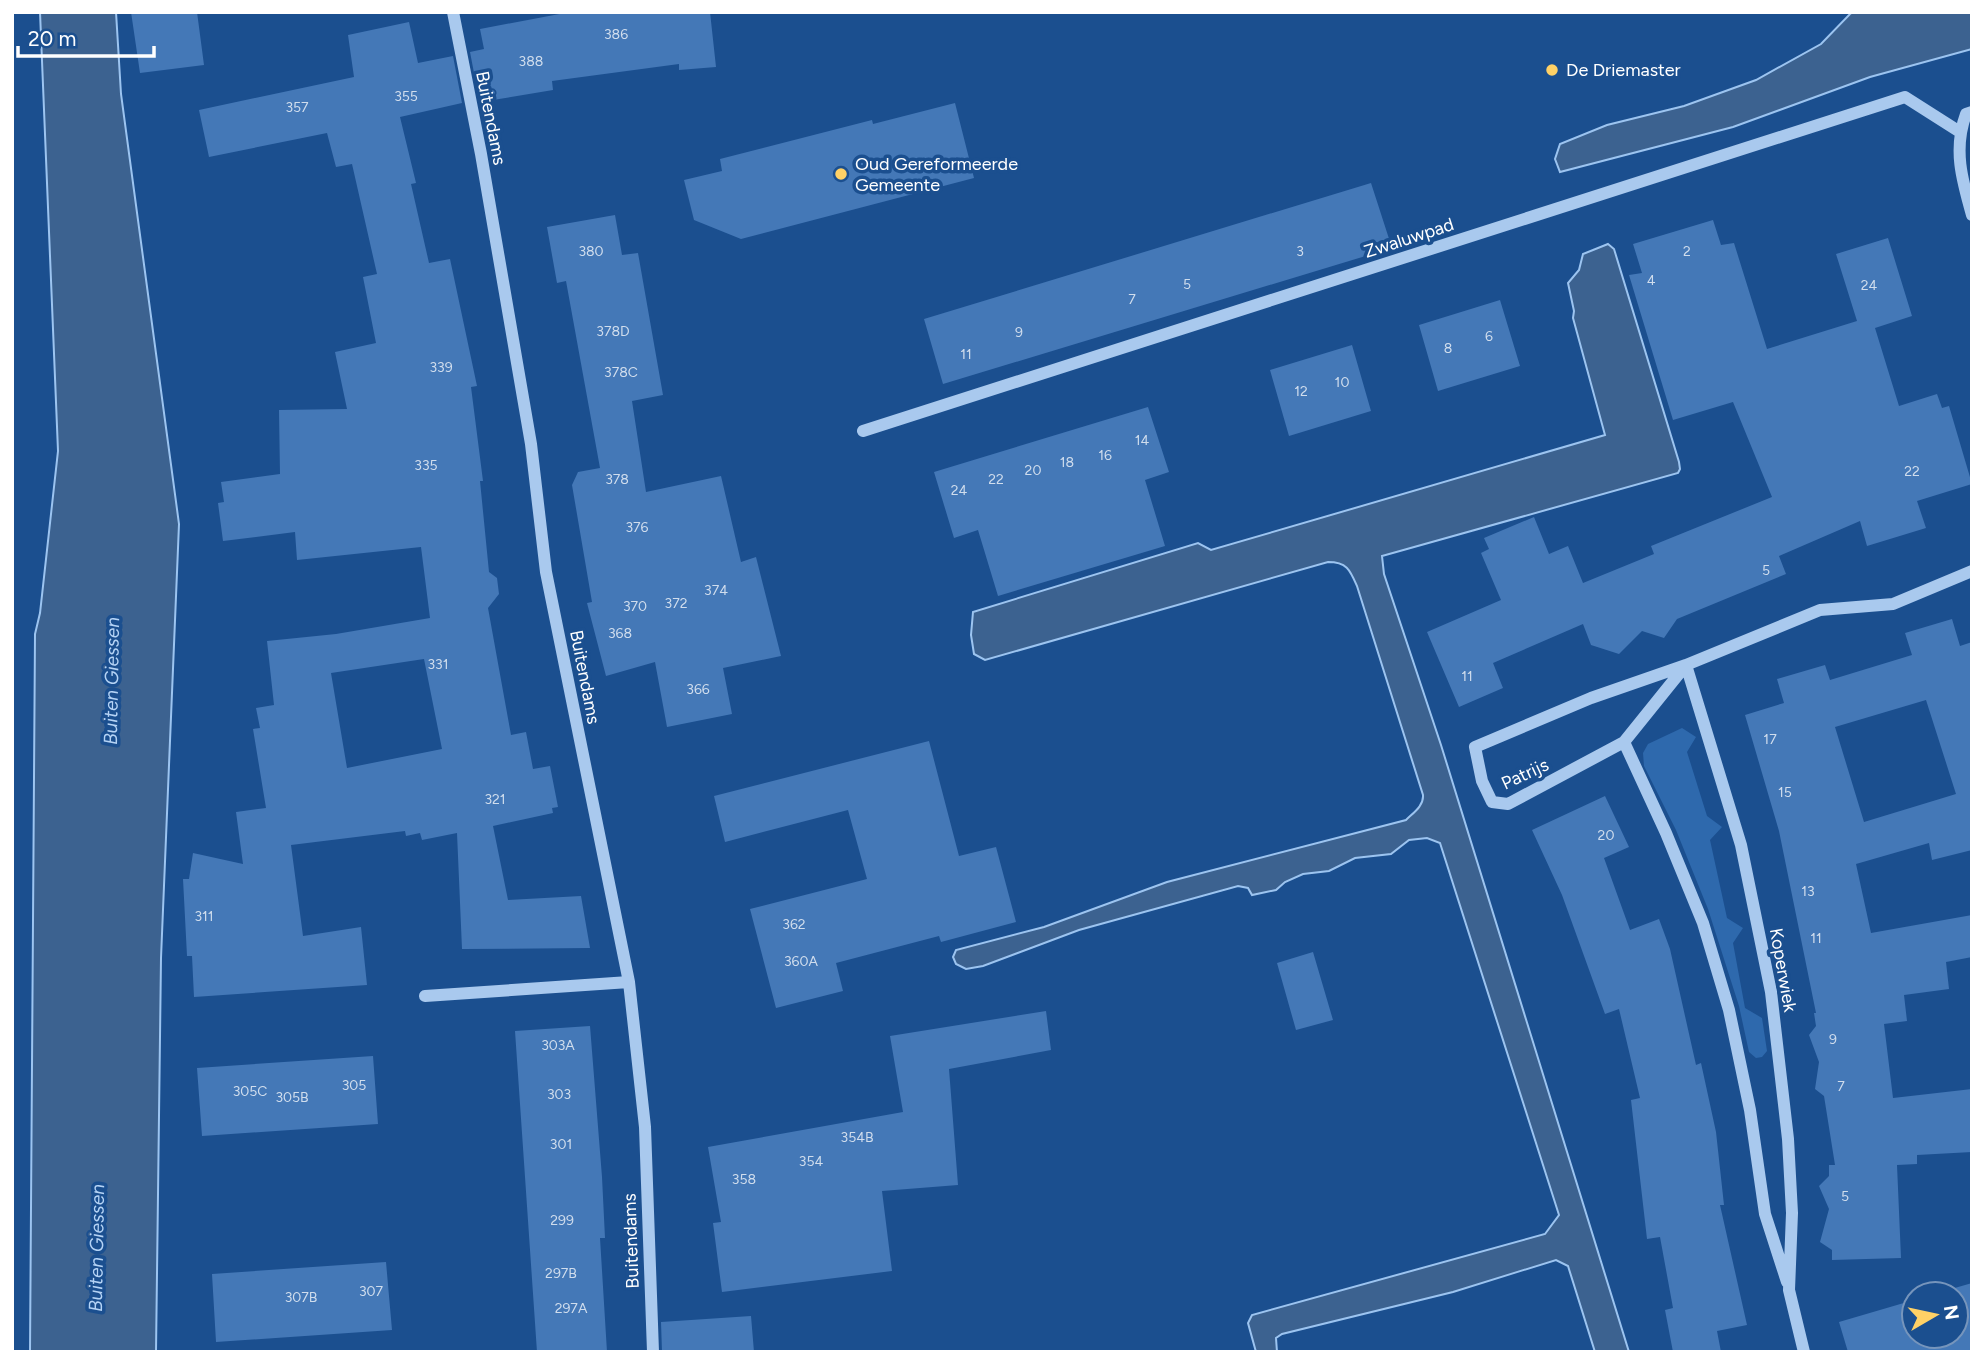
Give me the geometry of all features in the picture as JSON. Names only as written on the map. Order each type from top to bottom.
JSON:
[{"type":"street","name":"Buitendams","points":[[453,12],[531,444],[546,572],[629,982],[645,1127],[653,1352]]},
{"type":"street","name":"Zwaluwpad","points":[[863,431],[1905,97],[1959,132]]},
{"type":"street","points":[[1972,112],[1966,114],[1959,132],[1960,171],[1972,215]]},
{"type":"street","name":"Patrijs","points":[[1686,665],[1624,743],[1508,804],[1492,802],[1482,781],[1475,747],[1591,698],[1686,665],[1820,610],[1893,604],[1972,571]]},
{"type":"street","name":"Koperwiek","points":[[1686,665],[1741,845],[1771,992],[1788,1139],[1793,1213],[1789,1290]]},
{"type":"street","name":"Koperwiek","points":[[1624,743],[1666,833],[1707,935],[1729,1010],[1750,1110],[1765,1214],[1789,1290],[1804,1352]]},
{"type":"street","points":[[425,996],[629,982]]},
{"type":"shaded area","points":[[1682,728],[1696,737],[1687,752],[1707,816],[1722,827],[1710,840],[1727,918],[1743,928],[1733,943],[1745,1008],[1762,1018],[1767,1051],[1762,1057],[1756,1058],[1749,1052],[1739,1006],[1708,909],[1676,830],[1644,766],[1643,753],[1648,744]]},
{"type":"water","name":"Buiten Giessen","points":[[40,12],[116,12],[121,94],[179,524],[161,958],[156,1352],[30,1352],[35,634],[40,613],[58,451]]},
{"type":"water","points":[[1853,12],[1972,12],[1972,49],[1870,77],[1733,127],[1560,172],[1555,159],[1560,144],[1607,125],[1684,106],[1756,80],[1821,44]]},
{"type":"water","points":[[1608,244],[1614,249],[1679,462],[1678,473],[1382,556],[1384,574],[1441,745],[1629,1352],[1595,1352],[1568,1266],[1556,1260],[1453,1292],[1282,1334],[1276,1338],[1277,1352],[1256,1352],[1248,1323],[1252,1315],[1545,1234],[1559,1215],[1440,843],[1427,838],[1409,840],[1391,854],[1355,858],[1329,871],[1303,874],[1285,882],[1276,890],[1252,895],[1248,888],[1238,886],[1079,930],[983,966],[966,969],[956,964],[953,957],[956,950],[1044,927],[1167,882],[1406,820],[1415,812],[1423,795],[1357,586],[1344,565],[1328,562],[985,660],[974,654],[971,635],[973,612],[1198,543],[1211,550],[1605,435],[1573,318],[1568,283],[1579,270],[1583,254]]},
{"type":"building","points":[[131,12],[197,12],[204,65],[140,73]]},
{"type":"building","points":[[570,12],[710,12],[716,67],[679,70],[679,64],[552,81],[553,90],[493,100],[492,96],[479,99],[470,52],[484,49],[480,29]]},
{"type":"building","points":[[409,22],[418,63],[453,56],[462,103],[400,117],[416,183],[411,184],[429,263],[450,259],[477,386],[471,387],[483,481],[480,481],[489,572],[497,578],[499,594],[488,608],[511,735],[526,732],[533,769],[550,766],[558,807],[552,808],[553,813],[493,826],[508,900],[581,896],[590,948],[462,949],[457,833],[422,840],[420,833],[406,836],[405,831],[291,845],[303,936],[361,927],[367,985],[194,997],[192,956],[187,956],[183,879],[189,879],[193,853],[243,864],[236,812],[266,808],[253,729],[260,728],[256,708],[274,705],[267,641],[336,634],[430,618],[421,547],[297,560],[295,532],[223,541],[218,503],[224,502],[221,482],[280,474],[279,410],[347,409],[335,352],[376,343],[363,277],[377,274],[352,164],[336,167],[327,133],[209,157],[199,110],[354,77],[348,35]],"holes":[[[424,659],[442,749],[347,768],[331,673]]]},
{"type":"building","name":"Oud Gereformeerde Gemeente","points":[[955,103],[974,178],[741,239],[694,220],[684,180],[722,171],[720,159],[872,120],[873,124]]},
{"type":"building","points":[[1371,183],[1392,248],[943,384],[924,319]]},
{"type":"building","points":[[615,215],[622,255],[638,253],[663,395],[632,401],[646,492],[721,476],[741,562],[756,557],[781,656],[723,668],[732,714],[667,727],[655,662],[606,676],[587,603],[592,602],[572,485],[578,472],[600,468],[566,281],[557,283],[547,227]]},
{"type":"building","points":[[1713,220],[1721,245],[1734,243],[1767,349],[1857,321],[1836,254],[1888,238],[1912,316],[1875,328],[1899,406],[1937,394],[1942,408],[1949,406],[1972,484],[1917,501],[1926,528],[1867,546],[1860,521],[1779,556],[1786,574],[1677,619],[1664,638],[1642,631],[1619,654],[1591,645],[1583,624],[1493,663],[1503,688],[1459,707],[1427,632],[1501,600],[1481,553],[1489,549],[1484,538],[1534,517],[1549,554],[1568,546],[1583,583],[1654,554],[1651,546],[1772,497],[1733,402],[1673,420],[1629,275],[1642,273],[1633,244]]},
{"type":"building","points":[[1500,300],[1520,366],[1438,391],[1419,325]]},
{"type":"building","points":[[1352,345],[1371,411],[1289,436],[1270,370]]},
{"type":"building","points":[[1148,407],[1169,472],[1145,480],[1165,546],[998,596],[978,530],[954,538],[934,472]]},
{"type":"building","points":[[1952,619],[1960,646],[1972,642],[1972,850],[1932,860],[1929,843],[1856,864],[1871,933],[1972,915],[1972,957],[1946,962],[1949,989],[1904,995],[1907,1021],[1884,1024],[1893,1098],[1972,1089],[1972,1152],[1917,1155],[1917,1164],[1897,1165],[1901,1258],[1832,1260],[1832,1250],[1820,1242],[1829,1209],[1819,1186],[1829,1176],[1829,1165],[1835,1165],[1824,1096],[1815,1089],[1819,1062],[1809,1035],[1816,1026],[1816,1013],[1779,831],[1745,715],[1784,703],[1777,679],[1825,665],[1830,680],[1912,655],[1905,633]],"holes":[[[1926,700],[1956,794],[1864,822],[1835,727]]]},
{"type":"building","points":[[929,741],[959,856],[996,847],[1016,922],[941,942],[939,936],[836,963],[843,991],[776,1008],[750,909],[867,879],[848,810],[725,842],[714,796]]},
{"type":"building","points":[[1605,796],[1629,847],[1604,858],[1630,930],[1659,919],[1670,949],[1696,1065],[1701,1063],[1716,1132],[1724,1205],[1720,1205],[1747,1325],[1717,1331],[1721,1352],[1673,1352],[1665,1310],[1673,1308],[1660,1237],[1647,1239],[1631,1100],[1640,1098],[1619,1009],[1605,1014],[1562,895],[1532,830]]},
{"type":"building","points":[[1313,952],[1333,1020],[1296,1030],[1277,963]]},
{"type":"building","points":[[1046,1011],[1051,1050],[949,1069],[958,1185],[882,1191],[892,1271],[722,1292],[713,1223],[721,1222],[708,1147],[903,1112],[890,1036]]},
{"type":"building","points":[[590,1026],[602,1177],[605,1238],[600,1238],[607,1352],[537,1352],[515,1031]]},
{"type":"building","points":[[373,1056],[378,1124],[202,1136],[197,1068]]},
{"type":"building","points":[[386,1262],[392,1330],[216,1342],[212,1274]]},
{"type":"building","points":[[1970,1284],[1972,1352],[1848,1352],[1839,1322],[1900,1304],[1900,1350],[1970,1350]]},
{"type":"building","points":[[751,1316],[754,1352],[662,1352],[661,1322]]},
{"type":"place","name":"De Driemaster","points":[[1552,70]]},
{"type":"place","name":"Oud Gereformeerde Gemeente","points":[[841,174]]}]
